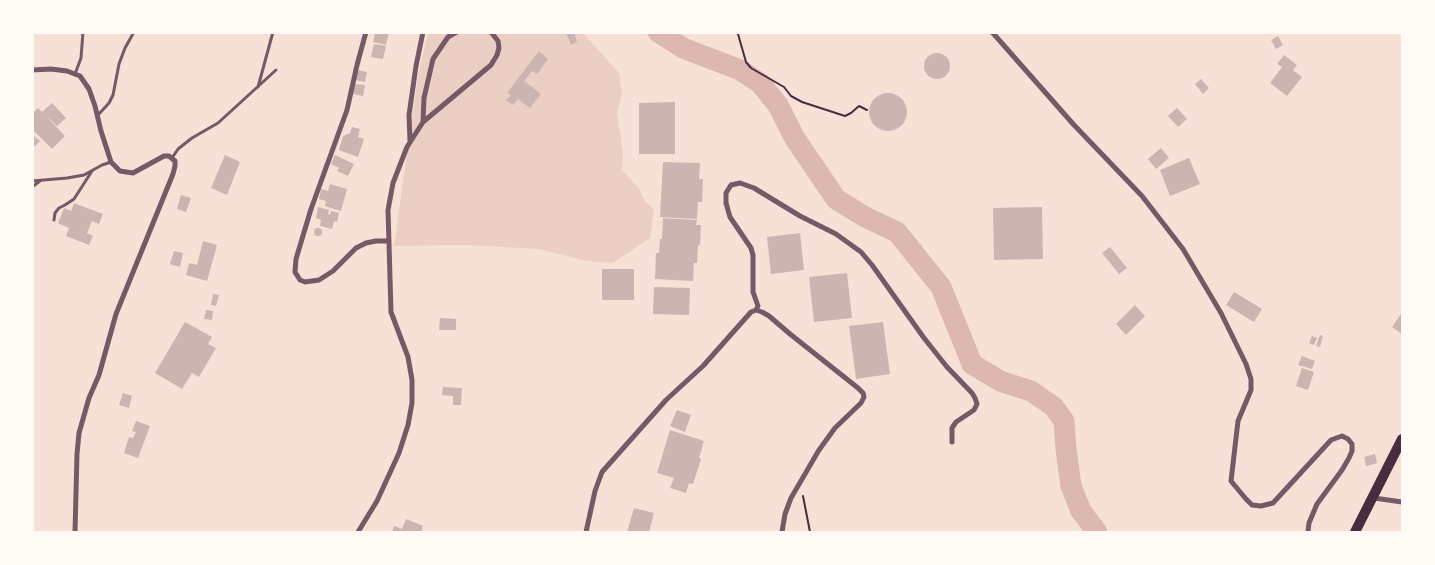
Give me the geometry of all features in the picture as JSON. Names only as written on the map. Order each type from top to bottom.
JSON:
[{"type":"main road","points":[[1355,532],[1374,498],[1402,439]]},
{"type":"street","points":[[366,32],[347,110],[311,209],[294,272],[300,280],[305,282],[319,280],[332,271],[356,248],[366,243],[388,241]]},
{"type":"street","points":[[410,142],[408,115],[424,32]]},
{"type":"street","points":[[423,122],[424,98],[432,59],[448,36],[457,32]]},
{"type":"street","points":[[358,532],[400,453],[412,403],[412,380],[408,356],[391,312],[388,210],[392,183],[407,147],[423,122],[491,64],[497,55],[500,48],[498,41],[491,32]]},
{"type":"street","points":[[992,32],[1074,125],[1142,196],[1183,249],[1222,313],[1251,379],[1251,390],[1238,421],[1231,481],[1246,499],[1252,505],[1273,504],[1331,440],[1342,436],[1352,444],[1352,451],[1345,464],[1317,504],[1309,523],[1308,532]]},
{"type":"street","points":[[32,70],[51,68],[68,71],[80,76],[89,89],[111,162],[120,170],[133,173],[164,156],[169,156],[175,161],[173,174],[116,314],[79,433],[75,532]]},
{"type":"street","points":[[756,310],[758,306],[753,292],[753,255],[751,248],[730,217],[726,203],[726,193],[731,185],[740,183],[754,188],[800,216],[836,234],[861,252],[872,265],[924,338],[975,398],[977,404],[974,410],[956,422],[952,428],[952,442]]},
{"type":"street","points":[[586,532],[595,491],[602,472],[666,400],[703,366],[751,312],[756,310],[769,316],[858,388],[864,397],[861,403],[835,428],[819,450],[785,514],[782,532]]},
{"type":"street","points":[[1374,498],[1402,502]]},
{"type":"lane","points":[[75,74],[81,58],[83,32]]},
{"type":"lane","points":[[97,115],[109,103],[113,95],[119,64],[134,32]]},
{"type":"lane","points":[[257,88],[273,32]]},
{"type":"lane","points":[[172,158],[178,149],[192,138],[218,123],[276,70]]},
{"type":"lane","points":[[32,181],[84,175],[111,162]]},
{"type":"lane","points":[[54,220],[58,208],[65,206],[74,199],[92,171]]},
{"type":"lane","points":[[32,187],[41,181]]},
{"type":"path","points":[[736,32],[746,62],[751,68],[784,87],[791,96],[802,102],[845,116],[859,106],[867,110]]},
{"type":"path","points":[[800,483],[810,532]]},
{"type":"shaded area","points":[[428,33],[583,33],[619,73],[622,94],[617,113],[623,153],[622,170],[638,187],[645,201],[654,210],[650,238],[613,263],[587,261],[539,249],[465,245],[394,246],[418,76]]},
{"type":"building","points":[[375,32],[389,32],[386,45],[373,42]]},
{"type":"building","points":[[566,32],[574,32],[577,42],[571,45]]},
{"type":"building","points":[[1278,36],[1283,45],[1276,49],[1271,40]]},
{"type":"building","points":[[374,44],[386,46],[383,59],[371,57]]},
{"type":"building","points":[[539,51],[548,59],[537,74],[532,71],[524,81],[541,94],[530,108],[518,99],[513,105],[506,100],[511,95],[507,93]]},
{"type":"building","points":[[937,53],[946,57],[950,66],[946,75],[937,79],[928,75],[924,66],[928,57]]},
{"type":"building","points":[[1284,55],[1297,65],[1293,70],[1302,77],[1287,96],[1270,83],[1282,67],[1277,64]]},
{"type":"building","points":[[357,70],[367,72],[365,82],[355,80]]},
{"type":"building","points":[[1201,79],[1209,88],[1203,94],[1195,84]]},
{"type":"building","points":[[354,84],[365,85],[363,96],[353,94]]},
{"type":"building","points":[[888,93],[901,99],[907,112],[901,125],[888,131],[875,125],[869,112],[875,99]]},
{"type":"building","points":[[675,102],[675,154],[639,154],[639,103]]},
{"type":"building","points":[[52,103],[66,118],[57,126],[45,115],[65,136],[52,149],[32,129],[32,114],[38,108],[42,112]]},
{"type":"building","points":[[1177,108],[1187,119],[1178,127],[1168,116]]},
{"type":"building","points":[[352,127],[360,129],[358,137],[364,139],[358,157],[339,150],[343,136],[350,133]]},
{"type":"building","points":[[32,134],[40,141],[35,146],[32,144]]},
{"type":"building","points":[[1161,148],[1169,158],[1156,169],[1148,159]]},
{"type":"building","points":[[225,155],[240,162],[227,195],[211,188]]},
{"type":"building","points":[[335,155],[354,164],[348,176],[337,171],[339,168],[331,164]]},
{"type":"building","points":[[1189,158],[1200,184],[1170,196],[1160,170]]},
{"type":"building","points":[[663,162],[700,163],[699,179],[703,179],[702,202],[698,202],[697,219],[660,217]]},
{"type":"building","points":[[330,184],[347,189],[341,211],[325,206],[326,201],[319,199],[321,189],[328,191]]},
{"type":"building","points":[[181,195],[191,198],[186,212],[177,209]]},
{"type":"building","points":[[74,203],[103,214],[99,224],[92,221],[87,233],[93,236],[89,245],[66,236],[69,228],[58,223],[64,208],[71,211]]},
{"type":"building","points":[[318,207],[329,210],[328,214],[330,215],[331,211],[339,213],[337,222],[334,221],[332,229],[320,226],[321,220],[316,218]]},
{"type":"building","points":[[1042,207],[1043,259],[994,260],[993,208]]},
{"type":"building","points":[[663,218],[697,220],[696,225],[701,225],[700,246],[698,245],[697,263],[694,263],[693,281],[655,279],[656,253],[659,253],[660,239],[662,239]]},
{"type":"building","points":[[318,228],[322,232],[318,236],[314,232]]},
{"type":"building","points":[[800,233],[804,270],[771,274],[767,237]]},
{"type":"building","points":[[203,241],[217,245],[207,281],[186,275],[189,263],[197,265]]},
{"type":"building","points":[[1110,247],[1127,268],[1119,274],[1102,253]]},
{"type":"building","points":[[174,251],[183,253],[180,267],[170,264]]},
{"type":"building","points":[[602,269],[634,269],[634,300],[602,300]]},
{"type":"building","points":[[847,273],[852,318],[814,322],[809,277]]},
{"type":"building","points":[[654,287],[690,288],[689,315],[653,314]]},
{"type":"building","points":[[1234,292],[1262,309],[1254,322],[1226,305]]},
{"type":"building","points":[[213,294],[219,295],[216,306],[211,305]]},
{"type":"building","points":[[1135,305],[1145,316],[1126,335],[1116,324]]},
{"type":"building","points":[[206,310],[213,311],[212,320],[204,319]]},
{"type":"building","points":[[1402,315],[1402,334],[1392,327]]},
{"type":"building","points":[[440,318],[456,319],[456,330],[439,330]]},
{"type":"building","points":[[185,322],[212,337],[208,344],[216,348],[199,377],[192,373],[182,389],[155,373]]},
{"type":"building","points":[[883,322],[890,374],[856,379],[849,326]]},
{"type":"building","points":[[1320,335],[1323,336],[1320,347],[1316,346]]},
{"type":"building","points":[[1312,336],[1317,338],[1314,345],[1309,343]]},
{"type":"building","points":[[1302,356],[1315,361],[1312,369],[1298,365]]},
{"type":"building","points":[[1302,368],[1314,372],[1308,390],[1296,386]]},
{"type":"building","points":[[443,387],[462,388],[461,405],[453,405],[453,396],[442,395]]},
{"type":"building","points":[[123,393],[132,396],[129,408],[119,405]]},
{"type":"building","points":[[677,410],[691,415],[685,432],[670,426]]},
{"type":"building","points":[[136,421],[150,426],[138,458],[124,453],[129,437],[133,438],[136,432],[132,431]]},
{"type":"building","points":[[670,430],[704,441],[699,458],[701,459],[693,484],[689,483],[686,493],[670,488],[674,478],[657,473]]},
{"type":"building","points":[[1375,454],[1377,463],[1366,466],[1364,457]]},
{"type":"building","points":[[634,508],[654,513],[649,532],[627,532]]},
{"type":"building","points":[[406,519],[423,526],[421,532],[392,532],[394,526],[402,529]]},
{"type":"waterway","points":[[658,32],[683,48],[740,70],[760,83],[778,105],[794,137],[836,199],[865,217],[897,232],[941,287],[972,364],[1000,381],[1031,391],[1054,407],[1064,421],[1071,486],[1081,511],[1097,532]]}]
